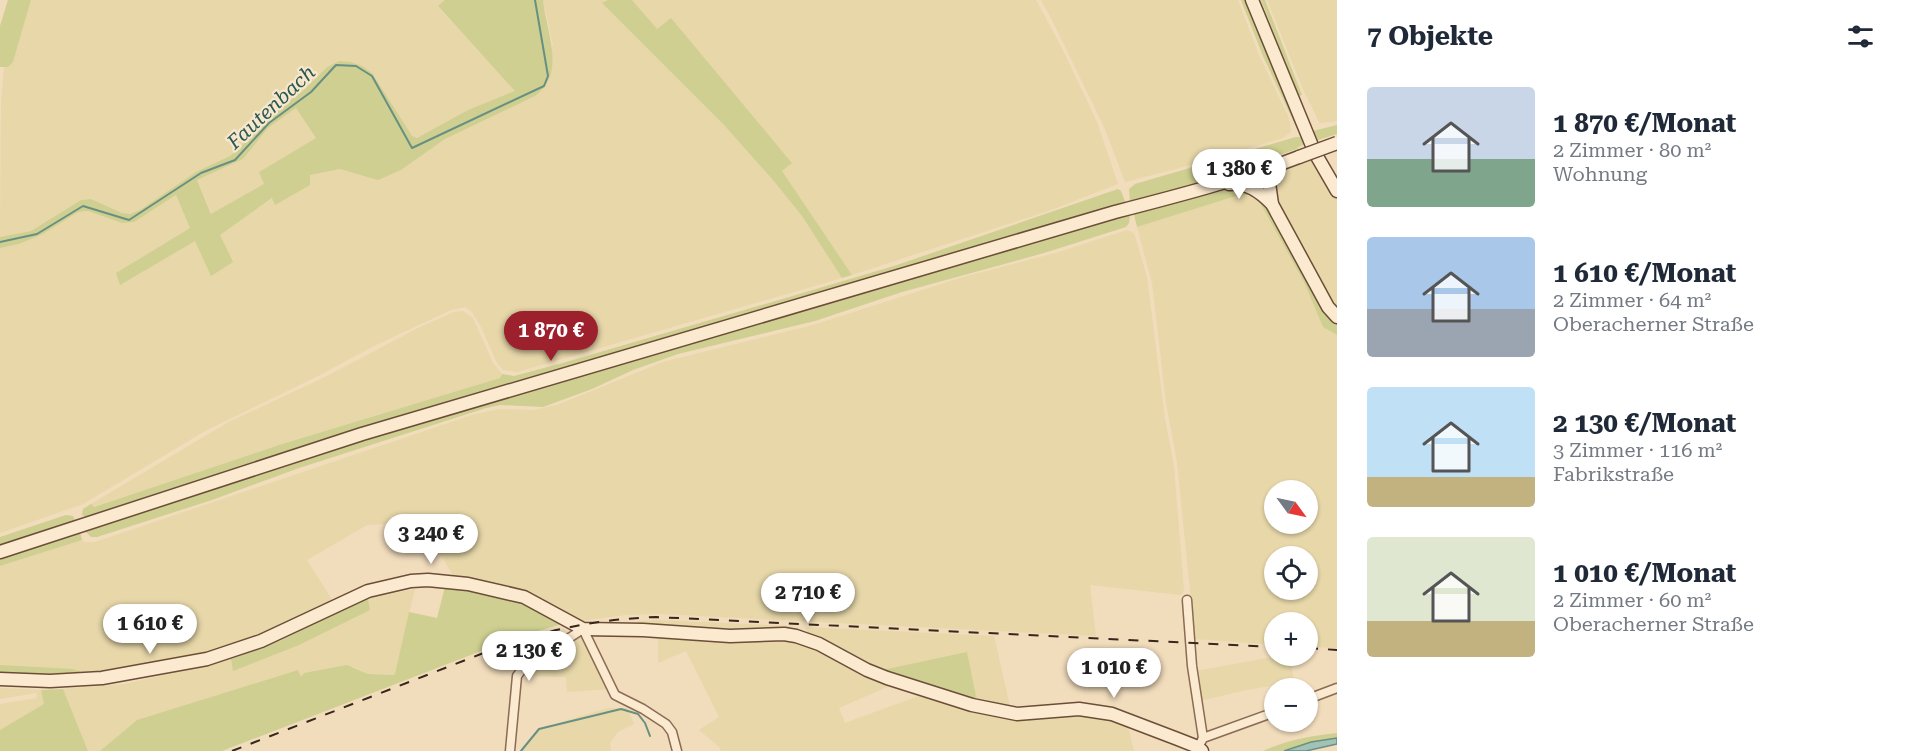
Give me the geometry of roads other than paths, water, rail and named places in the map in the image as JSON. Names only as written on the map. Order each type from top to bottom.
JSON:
[{"type":"main road","points":[[1252,0],[1315,153],[1337,191]]},
{"type":"main road","points":[[0,552],[384,427],[1262,171],[1337,143]]},
{"type":"main road","points":[[1259,191],[1262,171]]},
{"type":"main road","points":[[1262,171],[1272,204],[1328,307],[1337,316]]},
{"type":"main road","points":[[1208,187],[1246,185],[1259,191],[1272,204]]},
{"type":"main road","points":[[0,679],[50,681],[102,678],[207,659],[261,641],[368,591],[411,581],[447,581],[510,593],[534,602],[583,629],[643,630],[730,636],[784,634],[796,636],[819,644],[887,678],[972,705],[1017,714],[1079,710],[1112,714],[1201,746]]},
{"type":"street","points":[[1186,600],[1201,746],[1264,716]]},
{"type":"street","points":[[510,751],[517,676],[523,668],[583,629],[615,695],[666,724],[672,732],[677,751]]},
{"type":"street","points":[[1318,695],[1337,688]]},
{"type":"waterway","name":"Fautenbach","points":[[0,242],[37,234],[83,206],[129,220],[201,173],[235,160],[269,123],[311,92],[336,65],[356,66],[372,76],[412,148],[544,86],[548,76],[535,0]]},
{"type":"waterway","points":[[521,751],[539,729],[621,709],[638,714],[645,723],[650,736]]},
{"type":"railway","points":[[232,751],[504,645],[561,629],[617,620],[656,617],[1264,646]]},
{"type":"railway","points":[[1318,649],[1337,650]]}]
